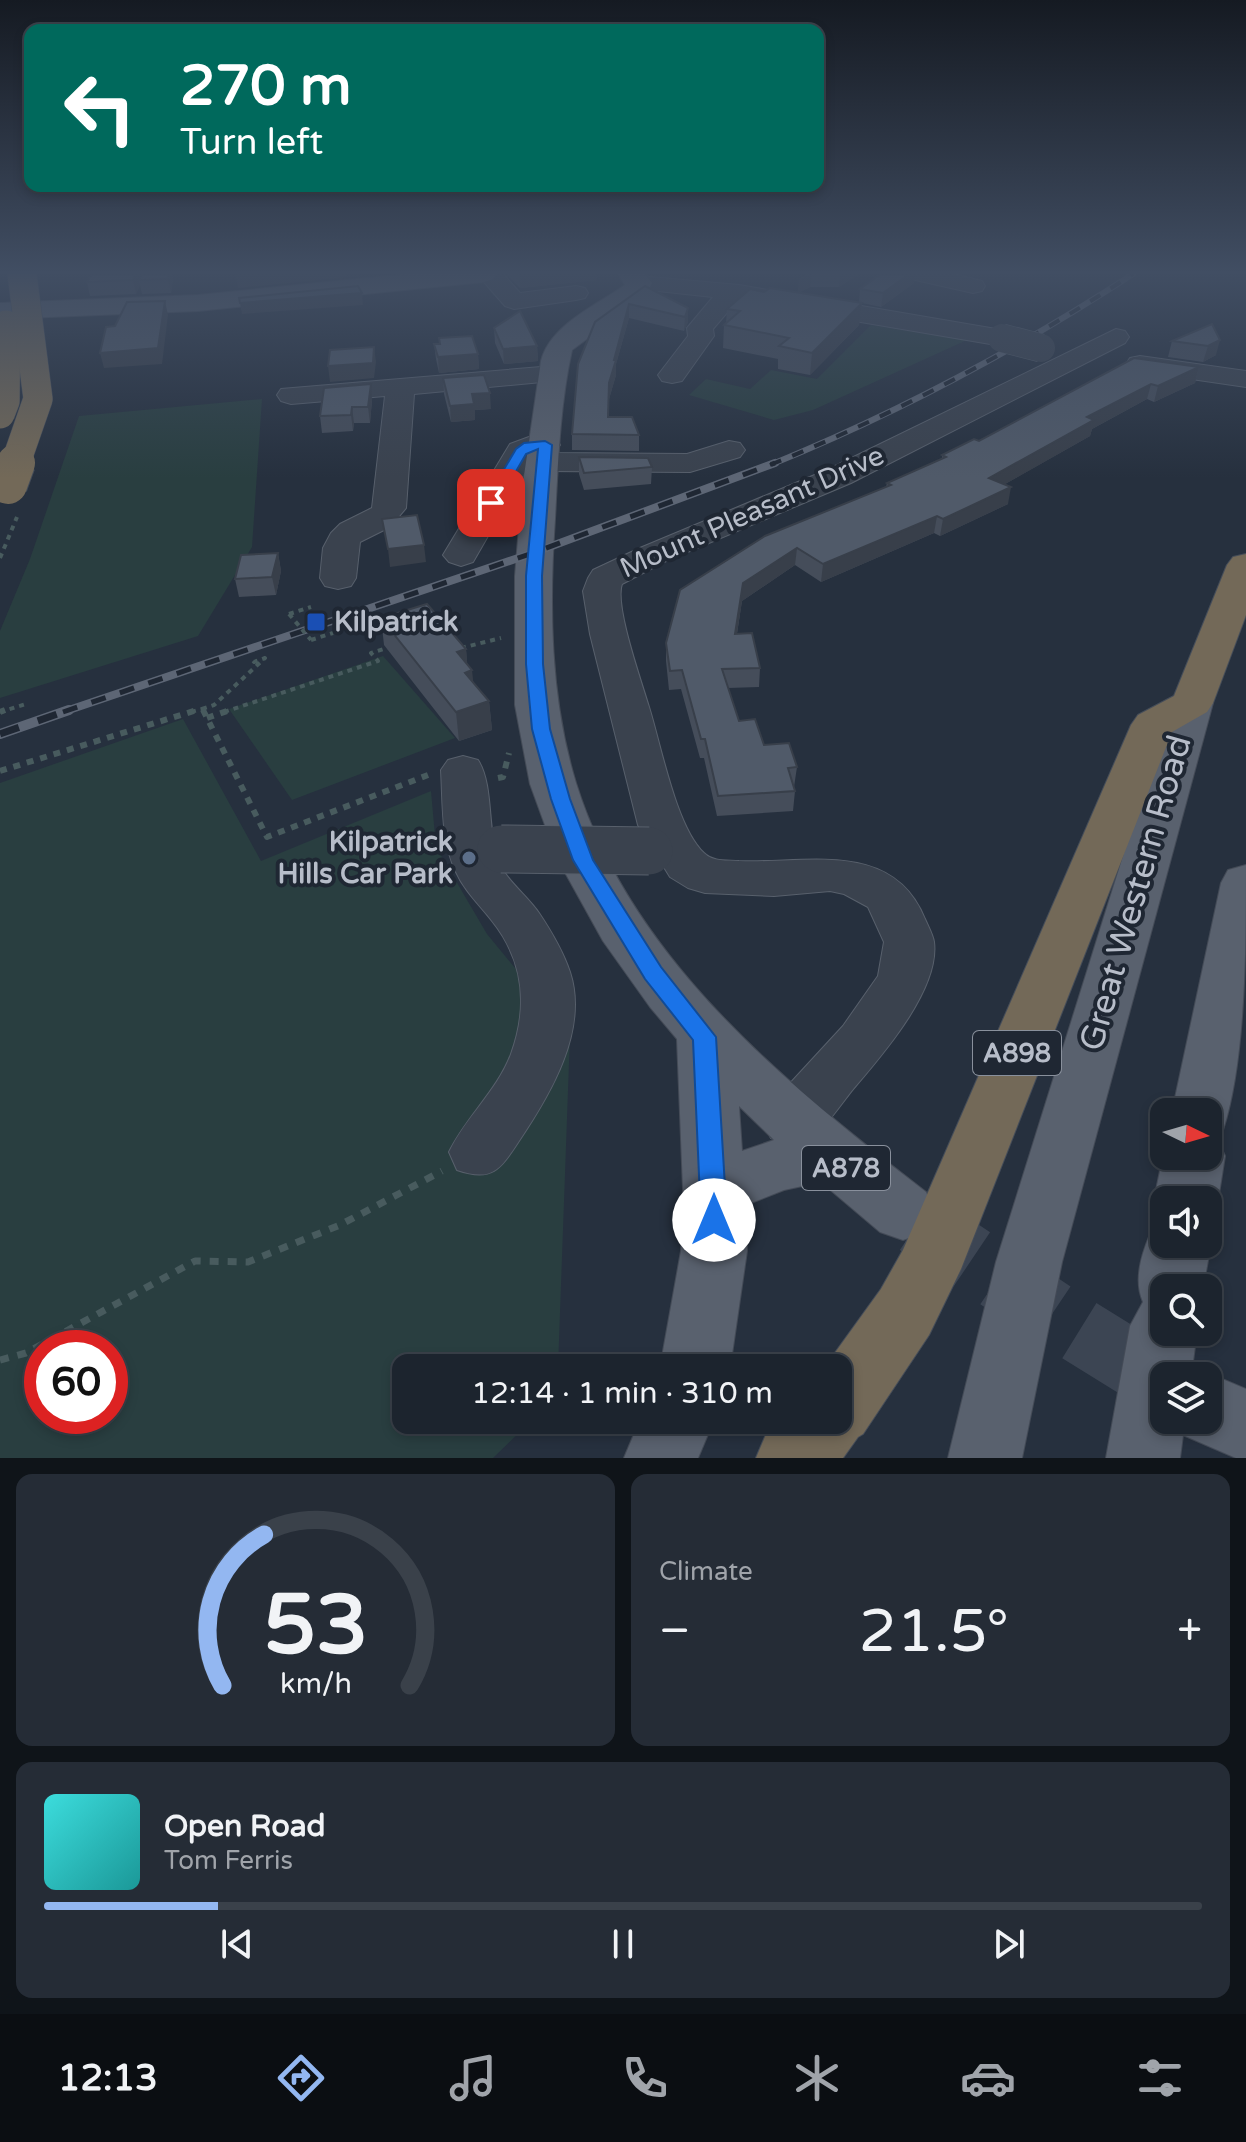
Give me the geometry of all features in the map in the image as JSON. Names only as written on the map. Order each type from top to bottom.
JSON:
[{"type":"highway","points":[[0,414],[5,401],[7,342]]},
{"type":"highway","points":[[0,505],[38,399],[31,342]]},
{"type":"highway","name":"Great Western Road","points":[[1192,703],[1246,565]]},
{"type":"highway","name":"A898","points":[[852,1389],[905,1312],[928,1269],[1153,725],[1192,703]]},
{"type":"highway","points":[[793,1458],[816,1434]]},
{"type":"main road","name":"A878","points":[[563,342],[558,348],[553,374],[534,576],[537,705],[549,762],[583,860],[653,973],[705,1037],[810,1138],[903,1212]]},
{"type":"main road","name":"Great Western Road","points":[[985,1458],[1029,1262],[1192,703]]},
{"type":"main road","points":[[1205,1098],[1246,883]]},
{"type":"main road","points":[[697,1354],[714,1251],[714,1189],[705,1037]]},
{"type":"main road","points":[[714,1189],[772,1164],[802,1157],[810,1138]]},
{"type":"main road","points":[[1143,1458],[1161,1346]]},
{"type":"main road","points":[[1222,1415],[1246,1426]]},
{"type":"main road","points":[[661,1458],[672,1434]]},
{"type":"street","points":[[672,375],[697,342]]},
{"type":"street","points":[[1018,342],[1081,355],[1246,379]]},
{"type":"street","name":"Mount Pleasant Drive","points":[[810,1138],[862,1041],[903,980],[909,942],[899,915],[885,895],[859,881],[830,874],[774,879],[705,876],[663,850],[661,825],[609,634],[601,591],[606,578],[652,555],[840,476],[1106,342]]},
{"type":"street","points":[[291,395],[553,374]]},
{"type":"street","points":[[338,578],[343,540],[348,534],[380,522],[389,508],[400,386]]},
{"type":"street","points":[[461,555],[521,451],[529,446],[544,453],[690,463],[729,450]]},
{"type":"street","points":[[464,778],[486,849],[481,875],[515,915],[537,951],[548,978],[548,1016],[542,1046],[509,1114],[478,1152]]},
{"type":"street","points":[[486,849],[663,850]]},
{"type":"path","points":[[311,607],[289,614],[311,640],[333,633]]},
{"type":"path","points":[[453,640],[463,650],[510,636]]},
{"type":"path","points":[[207,718],[378,661],[371,653],[399,644]]},
{"type":"path","points":[[0,771],[214,705],[265,658],[254,662],[252,659]]},
{"type":"path","points":[[0,712],[26,704]]},
{"type":"path","points":[[202,709],[267,837],[438,771],[464,778],[503,777],[511,743],[511,717],[537,705]]},
{"type":"path","points":[[0,1360],[26,1353],[195,1261],[248,1262],[340,1225],[478,1152]]},
{"type":"green space","points":[[854,342],[963,342],[813,410],[774,420],[689,395],[706,379],[750,389],[771,370],[817,379]]},
{"type":"green space","points":[[262,399],[252,547],[198,636],[0,698],[0,631],[30,559],[79,416]]},
{"type":"green space","points":[[383,656],[455,738],[292,800],[229,709]]},
{"type":"green space","points":[[183,719],[261,861],[431,791],[436,847],[487,934],[570,1035],[559,1354],[392,1354],[392,1434],[518,1434],[493,1458],[0,1458],[0,783]]},
{"type":"building","points":[[103,342],[159,342],[158,348],[100,353]]},
{"type":"building","points":[[474,342],[478,354],[438,357],[434,344]]},
{"type":"building","points":[[500,342],[535,342],[537,346],[503,349]]},
{"type":"building","points":[[587,342],[619,342],[609,383],[608,417],[632,417],[639,435],[572,434],[578,364]]},
{"type":"building","points":[[784,342],[823,342],[812,353],[779,346]]},
{"type":"building","points":[[1179,342],[1216,342],[1208,346]]},
{"type":"building","points":[[374,347],[373,363],[328,366],[330,350]]},
{"type":"building","points":[[1134,358],[1199,367],[1158,386],[1151,384],[1087,417],[1094,420],[989,478],[1011,487],[943,519],[937,516],[823,564],[797,548],[743,583],[735,634],[752,633],[760,668],[722,669],[739,721],[755,719],[764,745],[789,743],[797,767],[788,768],[795,791],[718,796],[705,739],[701,739],[682,670],[670,671],[666,643],[680,590],[765,536],[891,485],[887,483],[946,457],[942,455],[974,439],[979,441]]},
{"type":"building","points":[[484,375],[490,393],[472,394],[474,404],[450,406],[443,378]]},
{"type":"building","points":[[371,384],[368,407],[352,407],[351,415],[320,416],[324,388]]},
{"type":"building","points":[[579,457],[648,458],[652,467],[584,473]]},
{"type":"building","points":[[417,515],[424,545],[388,549],[382,519]]},
{"type":"building","points":[[278,553],[272,577],[235,579],[241,555]]},
{"type":"building","points":[[427,604],[466,649],[457,652],[472,670],[465,673],[489,701],[456,712],[381,618]]},
{"type":"tunnel","points":[[918,1223],[1062,1320],[1150,1374]]},
{"type":"railway","points":[[773,464],[865,424],[1022,342]]},
{"type":"railway","points":[[63,712],[533,553],[773,464]]},
{"type":"railway","points":[[0,734],[69,710]]},
{"type":"place","name":"Kilpatrick","points":[[316,622]]},
{"type":"place","name":"Kilpatrick Hills Car Park","points":[[469,858]]},
{"type":"route","points":[[491,503],[521,451],[529,446],[545,445],[534,576],[535,664],[541,729],[560,799],[583,860],[653,973],[705,1037],[714,1220]]}]
